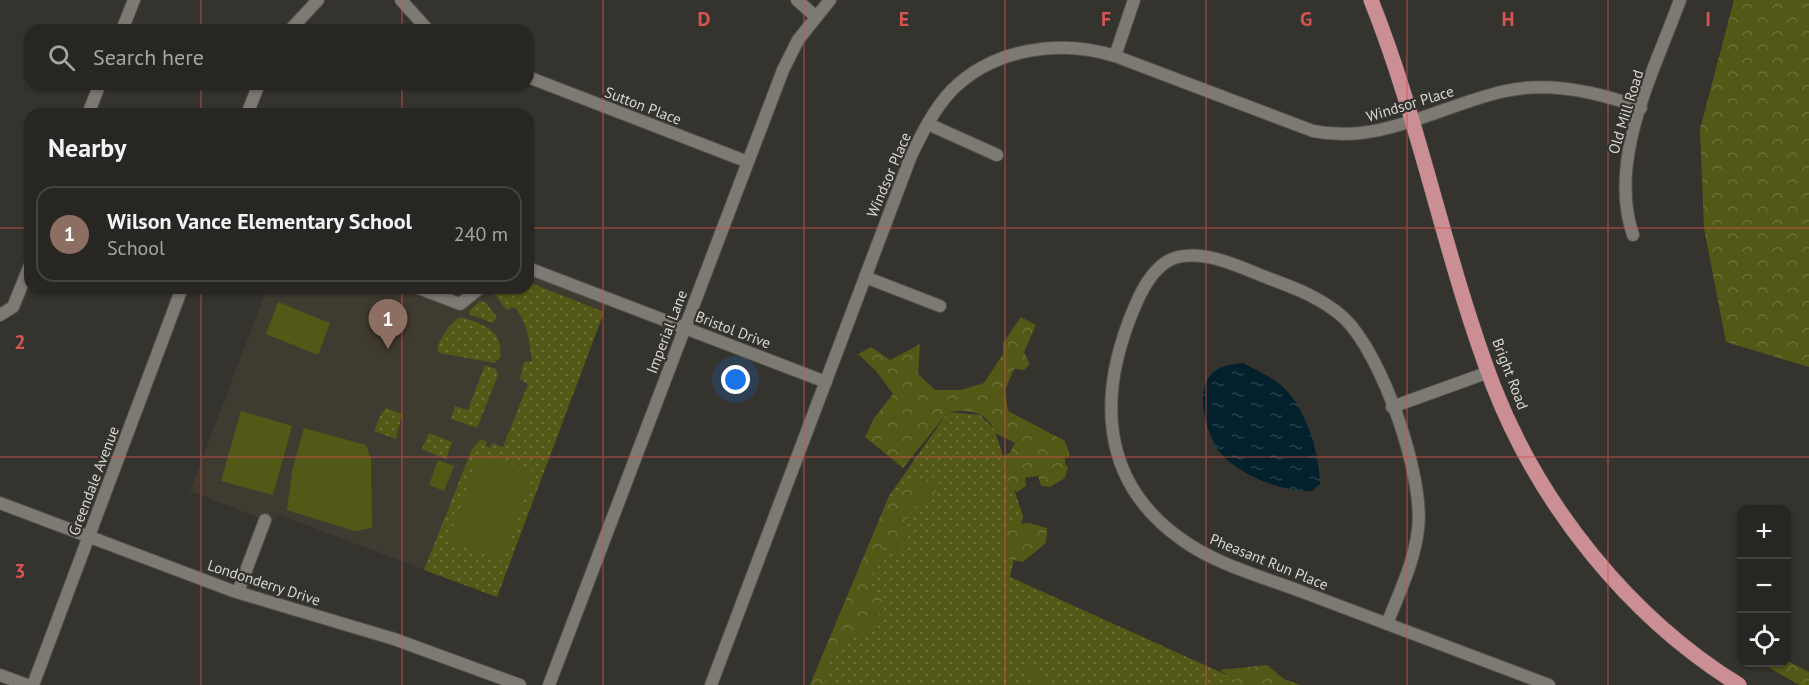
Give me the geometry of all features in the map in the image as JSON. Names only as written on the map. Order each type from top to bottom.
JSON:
[{"type":"main road","name":"Bright Road","points":[[1371,0],[1489,372],[1505,413],[1532,465],[1586,546],[1618,584],[1660,624],[1740,685]]},
{"type":"street","points":[[124,24],[134,0]]},
{"type":"street","points":[[296,24],[318,0]]},
{"type":"street","points":[[401,0],[423,24]]},
{"type":"street","points":[[797,0],[815,16]]},
{"type":"street","name":"Imperial Lane","points":[[549,685],[783,70],[798,40],[830,0]]},
{"type":"street","points":[[1115,56],[1134,0]]},
{"type":"street","name":"Old Mill Road","points":[[1633,235],[1625,207],[1624,178],[1628,149],[1680,0]]},
{"type":"street","name":"Windsor Place","points":[[711,685],[911,156],[942,102],[961,82],[1005,58],[1032,50],[1061,47],[1090,49],[1115,56],[1313,131],[1343,135],[1364,134],[1505,91],[1534,87],[1592,92],[1641,108]]},
{"type":"street","name":"Sutton Place","points":[[534,79],[748,162]]},
{"type":"street","points":[[90,108],[98,90]]},
{"type":"street","points":[[249,108],[257,90]]},
{"type":"street","points":[[928,124],[997,155]]},
{"type":"street","name":"Pheasant Run Place","points":[[1387,624],[1413,556],[1419,513],[1414,471],[1392,407],[1364,342],[1346,320],[1329,306],[1304,292],[1219,261],[1193,256],[1173,258],[1162,265],[1145,286],[1118,353],[1110,402],[1115,445],[1125,472],[1148,508],[1179,538],[1216,559],[1387,624],[1549,685]]},
{"type":"street","name":"Bristol Drive","points":[[534,270],[826,382]]},
{"type":"street","points":[[865,277],[940,306]]},
{"type":"street","points":[[0,315],[13,307],[24,280]]},
{"type":"street","name":"Greendale Avenue","points":[[33,685],[180,294]]},
{"type":"street","points":[[434,294],[460,304],[472,294]]},
{"type":"street","points":[[1392,407],[1489,372]]},
{"type":"street","name":"Londonderry Drive","points":[[0,503],[238,592],[394,639],[520,685]]},
{"type":"street","points":[[238,592],[265,520]]},
{"type":"street","points":[[0,675],[27,685]]},
{"type":"shaded area","points":[[534,270],[609,299],[497,597],[279,515],[272,521],[265,520],[190,491],[265,294],[534,294]]},
{"type":"green space","points":[[1734,0],[1809,0],[1809,367],[1726,342],[1704,228],[1700,129]]},
{"type":"green space","points":[[534,284],[604,312],[497,597],[424,570],[472,449],[481,439],[487,442],[486,446],[490,448],[492,443],[503,447],[528,384],[520,379],[524,362],[532,361],[529,339],[519,313],[514,307],[507,310],[494,294],[534,294]]},
{"type":"green space","points":[[480,301],[486,303],[497,317],[493,323],[469,314],[470,310]]},
{"type":"green space","points":[[278,302],[330,323],[318,355],[266,334]]},
{"type":"green space","points":[[462,317],[485,326],[496,335],[499,341],[500,358],[494,363],[440,353],[437,350],[446,330]]},
{"type":"green space","points":[[1021,317],[1036,325],[1024,352],[1030,364],[1024,370],[1014,369],[1005,390],[1008,411],[1065,441],[1070,456],[1065,458],[1065,464],[1068,467],[1065,478],[1050,487],[1041,486],[1038,476],[1025,478],[1026,486],[1017,492],[1008,486],[1003,456],[1010,453],[1015,443],[995,433],[988,420],[976,413],[948,412],[903,468],[865,437],[874,418],[893,394],[877,372],[858,354],[871,347],[890,360],[920,344],[918,374],[935,390],[961,390],[984,383],[1003,354],[1003,343]]},
{"type":"green space","points":[[485,365],[496,369],[498,375],[477,428],[451,419],[455,406],[468,410]]},
{"type":"green space","points":[[386,408],[402,414],[396,439],[374,431]]},
{"type":"green space","points":[[241,411],[292,426],[273,495],[221,481]]},
{"type":"green space","points":[[948,412],[980,415],[994,429],[1023,516],[1010,577],[1249,685],[810,685],[889,496]]},
{"type":"green space","points":[[304,428],[366,445],[371,459],[372,528],[355,531],[287,510],[292,471]]},
{"type":"green space","points":[[429,433],[452,442],[446,459],[422,449]]},
{"type":"green space","points":[[480,453],[534,472],[502,561],[448,541]]},
{"type":"green space","points":[[438,460],[454,466],[444,491],[429,485]]},
{"type":"green space","points":[[935,477],[939,483],[932,499],[916,506],[907,518],[903,553],[893,555],[884,545],[875,565],[870,592],[884,599],[876,626],[847,641],[834,653],[825,685],[810,685],[887,502],[905,485]]},
{"type":"green space","points":[[1029,523],[1047,528],[1046,543],[1023,562],[1005,558],[1000,537],[1014,524]]},
{"type":"green space","points":[[1791,663],[1809,672],[1809,685],[1799,685],[1768,667],[1791,667]]},
{"type":"green space","points":[[1024,664],[1059,685],[1033,685]]},
{"type":"green space","points":[[1267,665],[1284,679],[1301,685],[1243,685],[1220,670]]},
{"type":"water","points":[[1243,363],[1282,386],[1301,411],[1315,447],[1319,472],[1320,484],[1312,491],[1289,489],[1265,482],[1243,471],[1218,450],[1205,418],[1203,394],[1205,384],[1217,370]]},
{"type":"place","name":"Wilson Vance Elementary School","points":[[388,349]]}]
